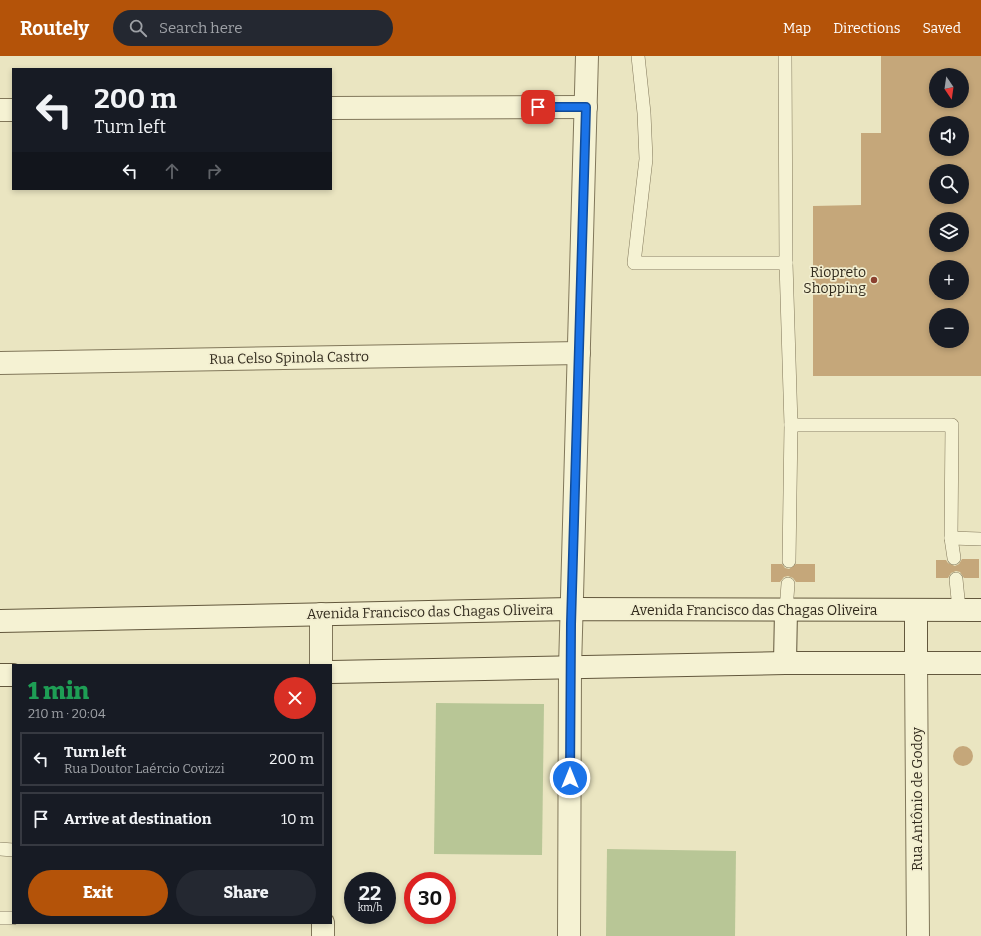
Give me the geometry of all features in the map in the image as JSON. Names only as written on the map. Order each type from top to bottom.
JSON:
[{"type":"street","points":[[569,936],[570,668],[587,56]]},
{"type":"street","points":[[332,108],[586,107]]},
{"type":"street","points":[[0,110],[12,110]]},
{"type":"street","name":"Rua Celso Spinola Castro","points":[[0,362],[579,353]]},
{"type":"street","name":"Avenida Francisco das Chagas Oliveira","points":[[0,621],[572,608],[981,610]]},
{"type":"street","points":[[785,663],[786,610]]},
{"type":"street","name":"Rua Antônio de Godoy","points":[[916,610],[918,936]]},
{"type":"street","points":[[321,614],[321,664]]},
{"type":"street","points":[[332,672],[785,663],[981,662]]},
{"type":"street","points":[[0,675],[12,675]]},
{"type":"street","points":[[323,924],[323,936]]},
{"type":"lane","points":[[638,56],[644,113],[646,158],[634,263],[786,263]]},
{"type":"lane","points":[[785,56],[786,263],[791,425],[789,561]]},
{"type":"lane","points":[[791,425],[952,425],[951,538],[954,558]]},
{"type":"lane","points":[[951,538],[981,539]]},
{"type":"lane","points":[[956,579],[959,609]]},
{"type":"lane","points":[[786,610],[788,584]]},
{"type":"lane","points":[[0,849],[12,850]]},
{"type":"lane","points":[[0,918],[12,918]]},
{"type":"green space","points":[[436,703],[544,704],[542,855],[434,854]]},
{"type":"green space","points":[[607,849],[736,851],[735,936],[606,936]]},
{"type":"building","name":"Riopreto Shopping","points":[[881,56],[981,56],[981,376],[813,376],[813,206],[861,205],[861,133],[881,133]]},
{"type":"building","points":[[962,559],[979,559],[979,578],[964,578],[960,572],[956,571],[951,573],[948,578],[936,578],[936,560],[946,560],[948,563],[955,566],[959,564]]},
{"type":"building","points":[[771,564],[782,564],[785,568],[789,569],[796,564],[815,564],[815,582],[796,582],[793,578],[788,576],[784,577],[780,582],[771,582]]},
{"type":"building","points":[[963,746],[970,749],[973,756],[970,763],[963,766],[956,763],[953,756],[956,749]]},
{"type":"place","name":"Riopreto Shopping","points":[[874,280]]},
{"type":"route","points":[[538,107],[586,107],[571,624],[570,778]]}]
